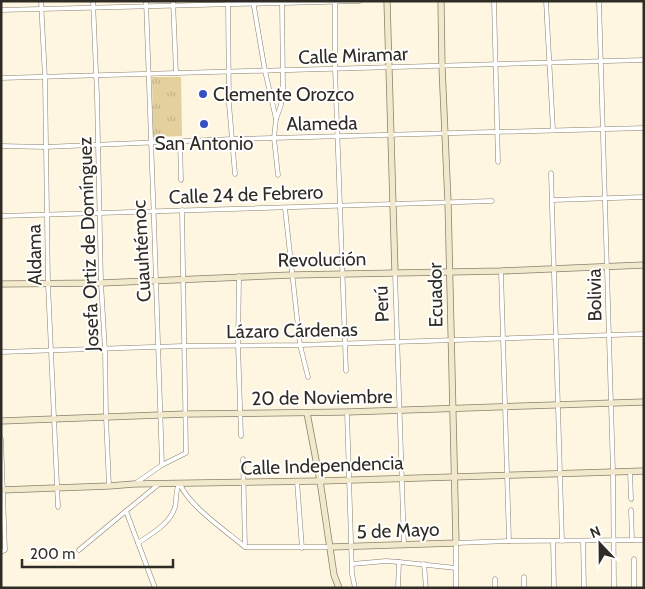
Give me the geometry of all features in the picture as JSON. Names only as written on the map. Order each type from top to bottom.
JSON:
[{"type":"street","name":"Aldama","points":[[41,1],[45,78],[48,284],[58,508]]},
{"type":"street","name":"Josefa Ortiz de Domínguez","points":[[93,1],[109,486]]},
{"type":"street","points":[[1,10],[93,8],[173,3],[360,1]]},
{"type":"street","name":"Perú","points":[[387,1],[404,545]]},
{"type":"street","name":"Ecuador","points":[[441,1],[450,271],[456,588]]},
{"type":"street","points":[[494,1],[498,162]]},
{"type":"street","points":[[546,1],[553,130]]},
{"type":"street","name":"Bolivia","points":[[599,1],[613,472],[614,588]]},
{"type":"street","points":[[253,2],[265,71],[276,119]]},
{"type":"street","points":[[278,175],[274,138],[276,119],[281,105],[283,71],[282,2]]},
{"type":"street","points":[[335,2],[335,69],[346,371]]},
{"type":"street","points":[[173,3],[176,73]]},
{"type":"street","points":[[228,3],[230,104],[234,174]]},
{"type":"street","name":"Cuauhtémoc","points":[[146,4],[162,465]]},
{"type":"street","name":"Calle Miramar","points":[[1,78],[644,60]]},
{"type":"street","name":"Alameda","points":[[1,146],[45,147],[233,139],[644,128]]},
{"type":"street","points":[[180,141],[181,180]]},
{"type":"street","points":[[551,173],[562,541]]},
{"type":"street","points":[[552,200],[644,197]]},
{"type":"street","name":"Calle 24 de Febrero","points":[[1,216],[492,201]]},
{"type":"street","points":[[285,208],[300,345],[308,377]]},
{"type":"street","points":[[134,484],[162,465],[186,453],[182,210]]},
{"type":"street","name":"Revolución","points":[[1,284],[48,284],[239,276],[501,271],[644,265]]},
{"type":"street","points":[[501,271],[509,541]]},
{"type":"street","points":[[239,276],[238,345],[241,436]]},
{"type":"street","name":"Lázaro Cárdenas","points":[[1,352],[644,334]]},
{"type":"street","name":"20 de Noviembre","points":[[1,421],[186,414],[347,412],[644,402]]},
{"type":"street","points":[[347,412],[352,574],[355,588]]},
{"type":"street","points":[[307,413],[320,481],[334,575],[339,588]]},
{"type":"street","points":[[1,439],[3,551]]},
{"type":"street","points":[[243,459],[245,547]]},
{"type":"street","name":"Calle Independencia","points":[[2,490],[134,484],[320,481],[644,471]]},
{"type":"street","points":[[630,472],[631,499]]},
{"type":"street","points":[[297,481],[302,548]]},
{"type":"street","points":[[79,550],[159,484]]},
{"type":"street","points":[[180,484],[193,503],[245,547]]},
{"type":"street","points":[[138,543],[156,531],[170,517],[176,506],[176,493],[180,484]]},
{"type":"street","points":[[630,510],[632,540]]},
{"type":"street","points":[[126,511],[155,588]]},
{"type":"street","name":"5 de Mayo","points":[[245,547],[302,548],[509,541],[644,540]]},
{"type":"street","points":[[553,541],[554,588]]},
{"type":"street","points":[[583,541],[584,588]]},
{"type":"street","points":[[634,560],[634,588]]},
{"type":"street","points":[[352,564],[386,561],[456,568]]},
{"type":"street","points":[[398,588],[399,562]]},
{"type":"street","points":[[424,564],[426,588]]},
{"type":"street","points":[[524,577],[524,588]]},
{"type":"street","points":[[495,579],[495,588]]},
{"type":"green space","points":[[152,77],[181,77],[182,136],[153,137]]},
{"type":"place","name":"Clemente Orozco","points":[[203,94]]},
{"type":"place","name":"San Antonio","points":[[204,124]]}]
